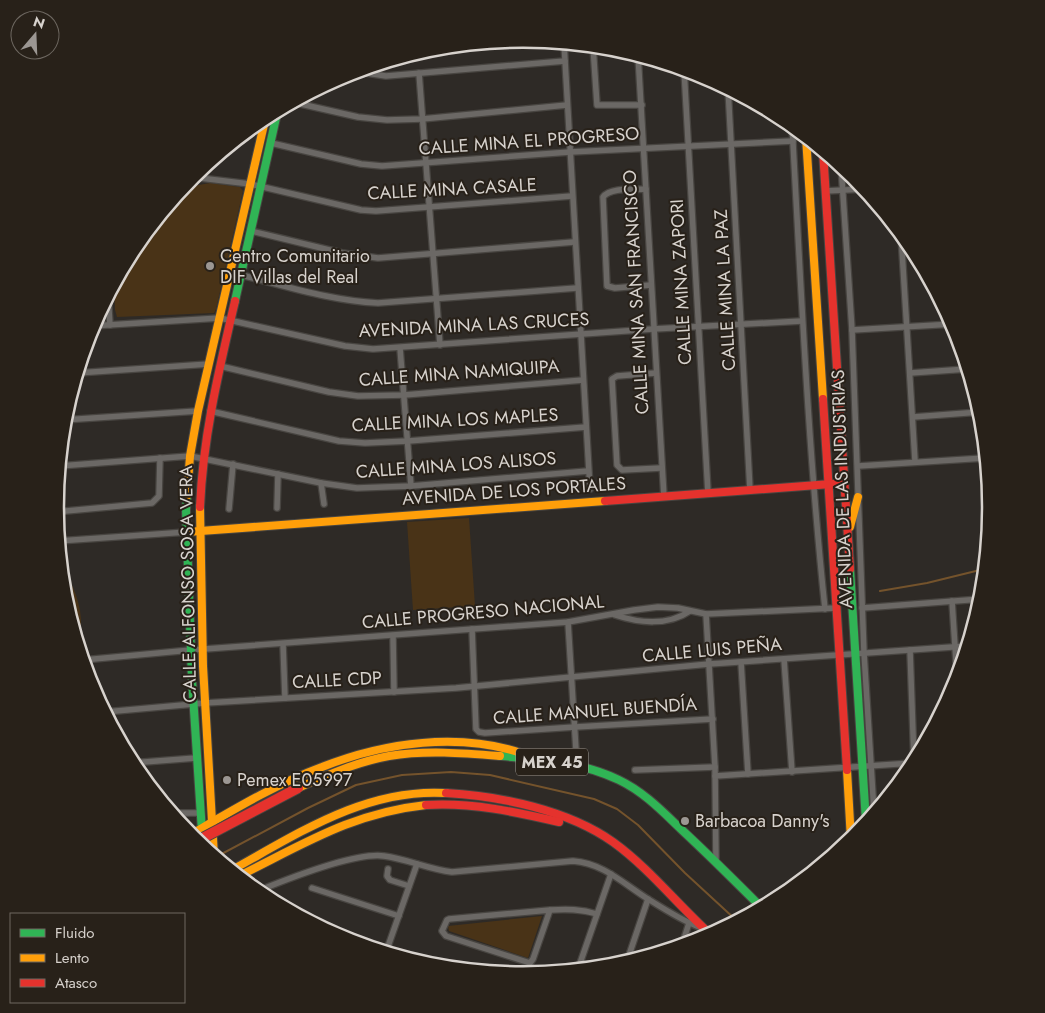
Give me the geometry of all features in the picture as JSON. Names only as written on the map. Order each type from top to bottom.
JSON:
[{"type":"main road","name":"CALLE ALFONSO SOSA VERA","points":[[202,835],[193,704],[186,510],[190,456],[209,364],[241,275],[251,231],[255,185],[271,143],[276,120]]},
{"type":"main road","points":[[225,320],[255,185],[264,127]]},
{"type":"main road","name":"AVENIDA DE LAS INDUSTRIAS","points":[[807,146],[827,485],[840,655],[849,829]]},
{"type":"main road","name":"AVENIDA DE LAS INDUSTRIAS","points":[[823,160],[847,534],[859,653],[866,766],[866,811]]},
{"type":"main road","name":"CALLE ALFONSO SOSA VERA","points":[[213,846],[203,650],[200,484],[202,458],[220,366],[225,320]]},
{"type":"main road","name":"AVENIDA DE LOS PORTALES","points":[[187,532],[844,483]]},
{"type":"main road","points":[[847,534],[858,497]]},
{"type":"main road","points":[[198,831],[212,821],[328,764],[372,751],[408,745],[448,742],[511,749],[534,759]]},
{"type":"main road","name":"MEX 45","points":[[204,837],[298,788],[329,774],[390,756],[425,752],[451,752],[534,759],[577,766],[616,778],[636,789],[655,804],[756,902]]},
{"type":"main road","points":[[198,770],[209,769]]},
{"type":"main road","points":[[238,867],[322,821],[357,805],[386,797],[421,792],[464,792],[504,800],[558,815],[599,832],[615,844],[703,929]]},
{"type":"main road","points":[[245,873],[345,823],[408,806],[446,803],[474,805],[569,824],[584,825]]},
{"type":"street","points":[[564,49],[574,242],[590,489]]},
{"type":"street","points":[[594,53],[598,105],[642,106]]},
{"type":"street","points":[[370,74],[386,76],[565,61]]},
{"type":"street","name":"CALLE MINA SAN FRANCISCO","points":[[639,62],[664,497]]},
{"type":"street","points":[[419,72],[440,345]]},
{"type":"street","name":"CALLE MINA ZAPORI","points":[[685,77],[708,493]]},
{"type":"street","name":"CALLE MINA LA PAZ","points":[[729,96],[750,490]]},
{"type":"street","points":[[302,104],[373,119],[422,119],[567,105]]},
{"type":"street","name":"AVENIDA DE LAS INDUSTRIAS","points":[[792,135],[802,321],[825,609]]},
{"type":"street","name":"CALLE MINA EL PROGRESO","points":[[271,143],[371,165],[570,152],[792,141]]},
{"type":"street","name":"AVENIDA DE LAS INDUSTRIAS","points":[[841,177],[852,330],[858,466],[862,608],[859,653]]},
{"type":"street","name":"CALLE MINA CASALE","points":[[202,178],[255,185],[361,210],[393,211],[572,196]]},
{"type":"street","points":[[646,189],[613,191],[605,194],[603,197],[607,286],[615,288],[651,285]]},
{"type":"street","points":[[825,191],[855,190]]},
{"type":"street","points":[[251,231],[360,256],[397,257],[433,252],[574,242]]},
{"type":"street","points":[[903,249],[915,462]]},
{"type":"street","points":[[241,275],[332,297],[378,303],[577,288]]},
{"type":"street","points":[[109,308],[110,325]]},
{"type":"street","name":"AVENIDA MINA LAS CRUCES","points":[[101,325],[225,320],[345,346],[374,349],[653,329],[802,321]]},
{"type":"street","points":[[852,330],[944,325]]},
{"type":"street","points":[[400,348],[411,486]]},
{"type":"street","points":[[84,372],[209,364]]},
{"type":"street","name":"CALLE MINA NAMIQUIPA","points":[[220,366],[329,392],[358,396],[404,395],[583,380]]},
{"type":"street","points":[[910,372],[960,369]]},
{"type":"street","points":[[656,373],[617,376],[612,379],[617,465],[622,470],[661,468]]},
{"type":"street","points":[[72,419],[198,410]]},
{"type":"street","name":"CALLE MINA LOS MAPLES","points":[[210,411],[339,441],[365,443],[586,427]]},
{"type":"street","points":[[913,417],[972,413]]},
{"type":"street","name":"CALLE MINA LOS ALISOS","points":[[65,466],[190,456],[321,483],[357,488],[411,486],[588,471]]},
{"type":"street","points":[[64,511],[152,503],[159,496],[160,458]]},
{"type":"street","points":[[858,466],[979,458]]},
{"type":"street","points":[[229,509],[233,464]]},
{"type":"street","points":[[277,508],[278,474]]},
{"type":"street","points":[[321,483],[324,504]]},
{"type":"street","points":[[64,541],[187,532]]},
{"type":"street","points":[[862,608],[972,600]]},
{"type":"street","points":[[952,601],[956,658]]},
{"type":"street","name":"CALLE PROGRESO NACIONAL","points":[[90,659],[568,622],[658,607],[669,607],[706,614],[836,608]]},
{"type":"street","points":[[613,614],[628,619],[647,621],[668,620],[683,616],[690,611]]},
{"type":"street","points":[[706,614],[715,767],[716,862]]},
{"type":"street","points":[[568,622],[577,766]]},
{"type":"street","points":[[472,629],[474,686]]},
{"type":"street","points":[[393,636],[394,692]]},
{"type":"street","points":[[283,644],[285,698]]},
{"type":"street","points":[[859,653],[959,647]]},
{"type":"street","points":[[910,650],[913,747]]},
{"type":"street","name":"CALLE LUIS PEÑA","points":[[572,677],[709,664],[859,653]]},
{"type":"street","points":[[784,659],[792,772]]},
{"type":"street","points":[[740,662],[748,774]]},
{"type":"street","name":"CALLE CDP","points":[[112,711],[205,703],[394,692],[572,677]]},
{"type":"street","name":"CALLE MANUEL BUENDÍA","points":[[474,686],[476,729],[478,732],[485,734],[713,719]]},
{"type":"street","points":[[141,761],[196,758]]},
{"type":"street","points":[[715,776],[903,763]]},
{"type":"street","name":"AVENIDA DE LAS INDUSTRIAS","points":[[866,766],[873,804]]},
{"type":"street","points":[[635,770],[715,767]]},
{"type":"street","points":[[181,813],[200,813]]},
{"type":"street","points":[[267,888],[350,860],[381,855],[452,872],[580,861],[597,866],[648,899],[702,929]]},
{"type":"street","points":[[388,945],[417,864]]},
{"type":"street","points":[[388,869],[387,876],[390,880],[409,886]]},
{"type":"street","points":[[580,962],[611,874]]},
{"type":"street","points":[[312,888],[399,916]]},
{"type":"street","points":[[630,953],[648,899]]},
{"type":"street","points":[[550,910],[530,963],[446,936],[442,932],[448,919],[550,910],[577,909],[597,914]]},
{"type":"street","points":[[685,936],[689,923]]},
{"type":"shaded area","points":[[210,183],[240,187],[243,191],[214,313],[117,317],[114,296],[125,277],[158,227],[194,186]]},
{"type":"shaded area","points":[[469,518],[475,606],[413,610],[407,522]]},
{"type":"shaded area","points":[[70,581],[76,595],[81,626],[79,625]]},
{"type":"shaded area","points":[[542,916],[528,958],[449,931],[448,926]]},
{"type":"waterway","points":[[880,591],[927,583],[977,571]]},
{"type":"waterway","points":[[222,854],[356,785],[402,775],[451,772],[490,775],[594,799],[617,809],[638,825],[685,873],[731,915]]},
{"type":"traffic: fast","points":[[235,301],[276,120]]},
{"type":"traffic: fast","points":[[187,496],[192,680],[202,835]]},
{"type":"traffic: fast","points":[[850,569],[865,812]]},
{"type":"traffic: fast","points":[[500,756],[576,765],[605,774],[628,785],[660,809],[756,902]]},
{"type":"traffic: slow","points":[[187,496],[190,456],[198,411],[263,128]]},
{"type":"traffic: slow","points":[[807,146],[823,399]]},
{"type":"traffic: slow","points":[[850,527],[858,497]]},
{"type":"traffic: slow","points":[[187,532],[605,501]]},
{"type":"traffic: slow","points":[[200,507],[203,666],[213,846]]},
{"type":"traffic: slow","points":[[198,831],[288,781],[346,758],[371,751],[397,746],[449,742],[500,747],[524,754]]},
{"type":"traffic: slow","points":[[298,788],[354,765],[389,756],[430,753],[500,756]]},
{"type":"traffic: slow","points":[[847,770],[850,828]]},
{"type":"traffic: slow","points":[[238,867],[308,828],[361,805],[417,793],[446,793]]},
{"type":"traffic: slow","points":[[245,873],[307,842],[351,823],[399,809],[426,805]]},
{"type":"traffic: jam","points":[[824,160],[850,569]]},
{"type":"traffic: jam","points":[[200,507],[208,429],[235,301]]},
{"type":"traffic: jam","points":[[823,399],[847,770]]},
{"type":"traffic: jam","points":[[605,501],[844,483]]},
{"type":"traffic: jam","points":[[204,837],[298,788]]},
{"type":"traffic: jam","points":[[446,793],[511,801],[576,821],[613,842],[626,852],[704,928]]},
{"type":"traffic: jam","points":[[426,805],[477,806],[559,822]]},
{"type":"place","name":"Centro Comunitario DIF Villas del Real","points":[[210,266]]},
{"type":"place","name":"Pemex E05997","points":[[227,780]]},
{"type":"place","name":"Barbacoa Danny's","points":[[685,821]]}]
